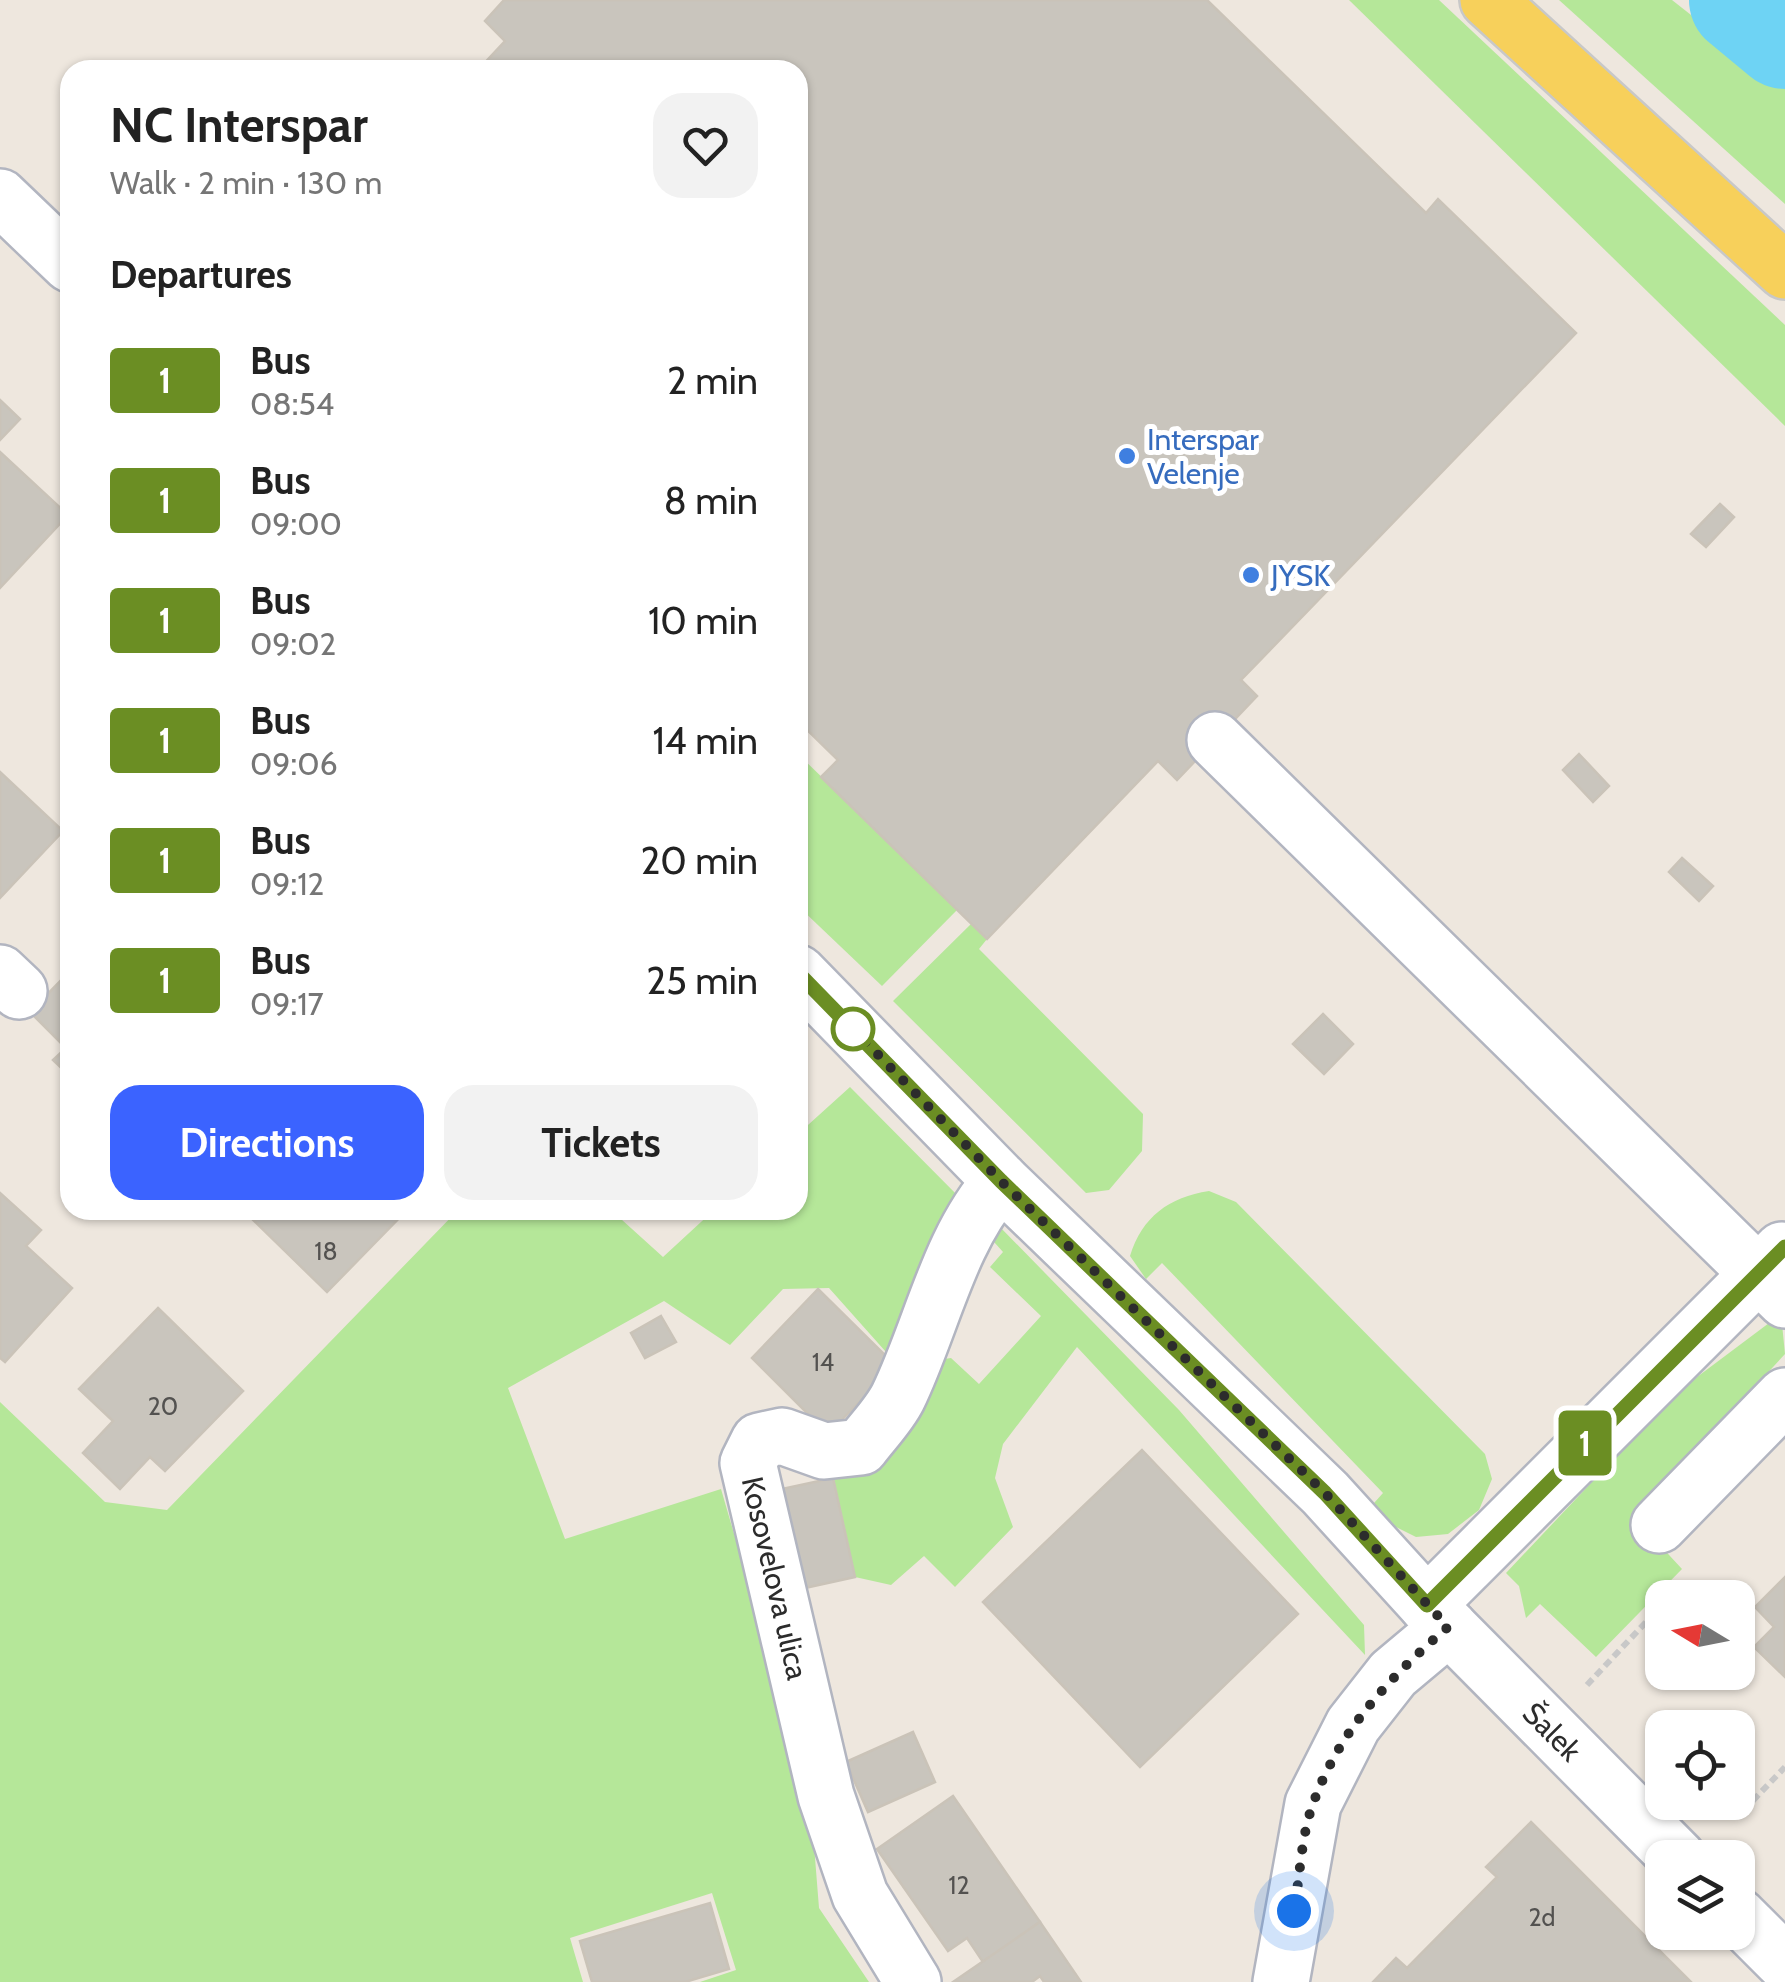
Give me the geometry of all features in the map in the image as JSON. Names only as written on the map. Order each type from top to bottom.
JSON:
[{"type":"main road","points":[[1488,0],[1785,272]]},
{"type":"street","points":[[0,196],[60,254]]},
{"type":"street","points":[[1215,740],[1776,1274],[1438,1616],[1354,1725],[1313,1804],[1282,1982]]},
{"type":"street","name":"Šalek","points":[[808,983],[1001,1181],[1325,1493],[1438,1616],[1660,1840]]},
{"type":"street","name":"Kosovelova ulica","points":[[913,1982],[860,1895],[826,1796],[748,1463],[760,1441],[782,1436],[824,1452],[861,1446],[897,1400],[931,1311],[984,1200],[1001,1181]]},
{"type":"street","points":[[1659,1525],[1785,1396]]},
{"type":"street","points":[[1755,1933],[1785,1963]]},
{"type":"path","points":[[1581,1692],[1645,1624]]},
{"type":"path","points":[[1755,1798],[1785,1766]]},
{"type":"green space","points":[[1349,0],[1439,0],[1785,325],[1785,426]]},
{"type":"green space","points":[[1559,0],[1672,0],[1785,89],[1785,204]]},
{"type":"green space","points":[[808,764],[958,909],[882,986],[808,916]]},
{"type":"green space","points":[[972,923],[987,939],[979,949],[1143,1114],[1142,1151],[1109,1190],[1086,1193],[893,1001]]},
{"type":"green space","points":[[850,1087],[964,1202],[894,1361],[829,1288],[783,1289],[730,1345],[664,1301],[508,1388],[565,1539],[721,1489],[810,1795],[819,1908],[869,1982],[700,1982],[736,1970],[712,1893],[570,1938],[583,1982],[0,1982],[0,1402],[105,1502],[167,1510],[448,1220],[622,1220],[663,1257],[703,1220],[808,1220],[808,1125]]},
{"type":"green space","points":[[1209,1191],[1236,1202],[1485,1454],[1492,1479],[1479,1510],[1448,1534],[1416,1537],[1366,1512],[1383,1493],[1162,1263],[1146,1279],[1130,1256],[1142,1230],[1170,1204]]},
{"type":"green space","points":[[1000,1227],[1179,1410],[1364,1625],[1365,1655],[1077,1347],[1003,1444],[995,1478],[1013,1527],[955,1587],[924,1556],[891,1585],[855,1577],[830,1467],[931,1361],[951,1358],[979,1384],[1041,1316],[990,1267],[1003,1252],[986,1233]]},
{"type":"green space","points":[[1781,1314],[1785,1354],[1634,1517],[1682,1569],[1671,1580],[1645,1580],[1645,1607],[1596,1657],[1540,1604],[1526,1618],[1519,1586],[1506,1573],[1677,1392]]},
{"type":"building","name":"Interspar Velenje","points":[[504,0],[1207,0],[1426,213],[1438,199],[1576,333],[1241,680],[1257,696],[1177,780],[1158,761],[987,939],[821,777],[838,760],[808,731],[808,60],[487,60],[505,41],[485,21]]},
{"type":"building","points":[[0,400],[20,419],[0,440]]},
{"type":"building","points":[[0,452],[60,508],[60,524],[0,588]]},
{"type":"building","points":[[1720,504],[1734,517],[1706,547],[1691,534]]},
{"type":"building","points":[[1579,754],[1609,786],[1593,802],[1563,770]]},
{"type":"building","points":[[0,772],[60,828],[60,834],[0,898]]},
{"type":"building","points":[[1682,858],[1713,886],[1699,901],[1669,872]]},
{"type":"building","points":[[60,981],[60,1042],[30,1012]]},
{"type":"building","points":[[1323,1014],[1353,1044],[1324,1074],[1293,1044]]},
{"type":"building","points":[[0,1193],[41,1230],[26,1246],[72,1288],[5,1362],[0,1358]]},
{"type":"building","points":[[253,1220],[397,1220],[327,1292]]},
{"type":"building","points":[[818,1289],[895,1365],[828,1434],[752,1358]]},
{"type":"building","points":[[158,1308],[243,1391],[165,1471],[150,1457],[120,1489],[83,1453],[113,1421],[79,1389]]},
{"type":"building","points":[[661,1316],[676,1342],[645,1358],[631,1333]]},
{"type":"building","points":[[1142,1450],[1298,1614],[1140,1767],[983,1602]]},
{"type":"building","points":[[833,1478],[855,1577],[796,1590],[773,1491]]},
{"type":"building","points":[[1785,1577],[1785,1677],[1755,1648],[1774,1627],[1755,1607]]},
{"type":"building","points":[[913,1732],[935,1782],[868,1812],[846,1762]]},
{"type":"building","points":[[953,1796],[1040,1922],[983,1962],[967,1938],[948,1951],[877,1849]]},
{"type":"building","points":[[1531,1822],[1645,1936],[1645,1950],[1659,1950],[1691,1982],[1373,1982],[1396,1958],[1407,1968],[1497,1877],[1486,1867]]},
{"type":"building","points":[[710,1903],[729,1969],[685,1982],[592,1982],[580,1941]]},
{"type":"building","points":[[1040,1922],[1081,1982],[1044,1982],[1040,1976],[1032,1982],[953,1982]]},
{"type":"waterway","points":[[1744,0],[1785,34]]},
{"type":"bus line","name":"1","points":[[808,983],[1001,1181],[1325,1493],[1427,1605],[1785,1247]]},
{"type":"place","name":"Interspar Velenje","points":[[1127,456]]},
{"type":"place","name":"JYSK","points":[[1251,575]]},
{"type":"route","points":[[853,1029],[1001,1181],[1325,1493],[1448,1627],[1393,1674],[1354,1725],[1313,1804],[1294,1911]]}]
